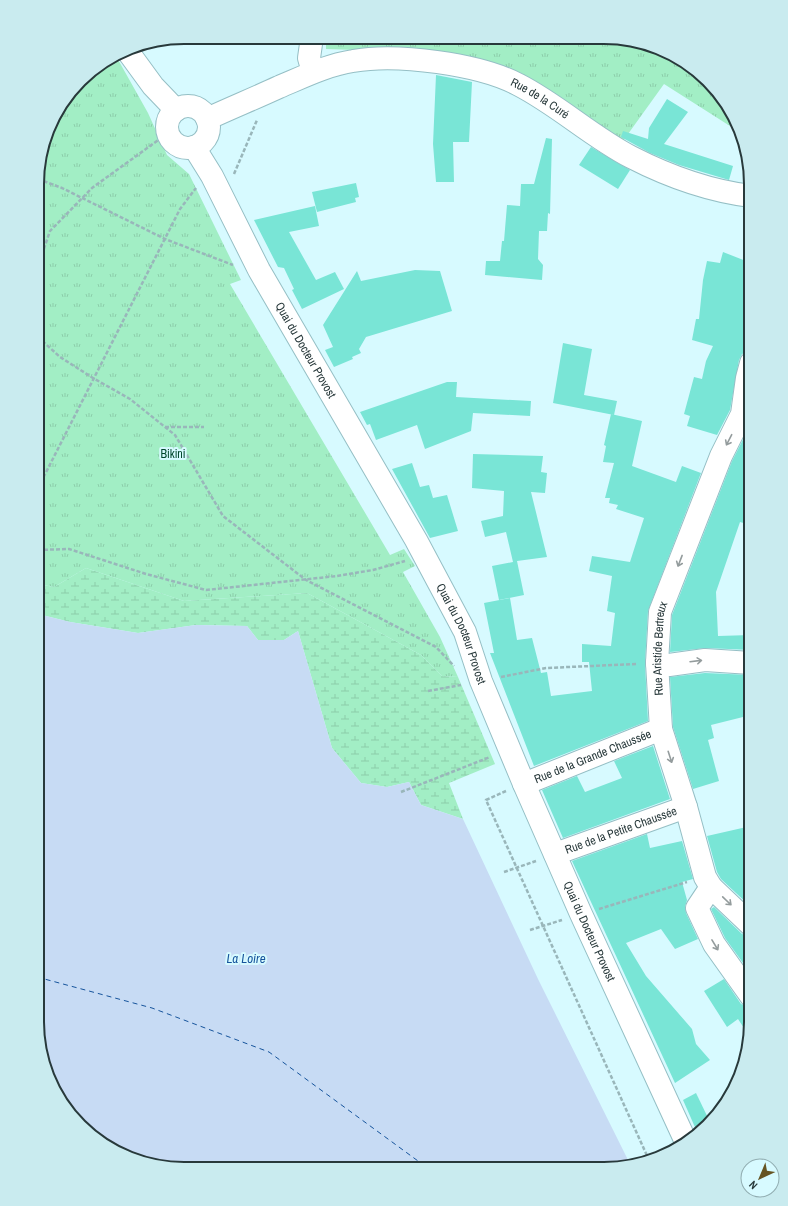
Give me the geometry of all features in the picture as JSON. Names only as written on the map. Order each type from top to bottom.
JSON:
[{"type":"street","points":[[311,44],[309,58],[313,72]]},
{"type":"street","points":[[130,55],[153,86],[176,110]]},
{"type":"street","name":"Rue de la Curé","points":[[207,119],[313,72],[353,61],[391,58],[429,62],[474,69],[519,85],[630,157],[683,180],[729,194],[744,195]]},
{"type":"street","points":[[181,107],[194,107],[199,109],[207,119],[209,125],[205,138],[194,147],[182,147],[171,139],[168,133],[168,120],[176,110],[181,107]]},
{"type":"street","name":"Quai du Docteur Provost","points":[[194,147],[212,176],[259,270],[416,540],[422,554],[466,632],[481,682],[518,786],[555,854],[684,1137]]},
{"type":"street","name":"Rue Aristide Bertreux","points":[[708,882],[661,729],[657,663],[660,612],[721,456],[742,414],[744,400]]},
{"type":"street","points":[[657,663],[669,665],[705,660],[744,663]]},
{"type":"street","name":"Rue de la Grande Chaussée","points":[[518,786],[661,729]]},
{"type":"street","name":"Rue de la Petite Chaussée","points":[[555,854],[686,807]]},
{"type":"street","points":[[744,918],[708,882],[697,908],[714,944],[744,986]]},
{"type":"path","points":[[224,201],[243,151],[273,90]]},
{"type":"path","points":[[44,248],[50,231],[82,198],[102,180],[168,133]]},
{"type":"path","points":[[44,476],[93,378],[189,196],[201,182],[212,176]]},
{"type":"path","points":[[44,182],[82,198],[166,239],[239,267],[259,270]]},
{"type":"path","points":[[44,342],[60,357],[130,399],[175,435],[223,516],[306,580],[436,646],[455,668]]},
{"type":"path","points":[[165,427],[204,428]]},
{"type":"path","points":[[44,550],[69,549],[146,574],[206,590],[306,580],[373,570],[422,554]]},
{"type":"path","points":[[428,691],[481,682],[546,668],[657,663]]},
{"type":"path","points":[[401,792],[491,757]]},
{"type":"path","points":[[518,786],[486,800],[544,925],[647,1155]]},
{"type":"path","points":[[504,872],[555,854]]},
{"type":"path","points":[[530,930],[581,914],[708,882]]},
{"type":"green space","points":[[326,44],[622,45],[658,55],[689,73],[703,85],[715,99],[731,127],[664,84],[623,141],[521,73],[415,52],[326,49]]},
{"type":"green space","name":"Bikini","points":[[118,60],[148,113],[167,155],[189,174],[241,280],[230,284],[390,555],[404,549],[415,566],[403,572],[440,637],[458,677],[442,676],[421,655],[307,593],[184,601],[86,568],[54,587],[44,585],[45,166],[51,139],[58,122],[73,99],[99,73]]},
{"type":"green space","points":[[86,568],[184,601],[307,593],[421,655],[442,676],[458,677],[495,764],[449,783],[463,819],[421,805],[409,782],[387,787],[361,783],[332,748],[298,631],[284,640],[258,640],[247,626],[196,625],[138,633],[70,622],[44,616],[44,585],[54,587]]},
{"type":"water","name":"La Loire","points":[[44,616],[70,622],[138,633],[196,625],[247,626],[258,640],[284,640],[298,631],[332,748],[361,783],[387,787],[409,782],[421,805],[463,819],[538,979],[628,1160],[604,1162],[184,1162],[166,1161],[130,1151],[99,1133],[85,1121],[63,1092],[55,1076],[45,1040]]},
{"type":"building","points":[[436,75],[472,82],[469,142],[453,142],[454,182],[436,182],[433,144]]},
{"type":"building","points":[[667,99],[688,112],[664,144],[733,166],[729,180],[679,165],[650,153],[621,137],[623,131],[648,139],[649,128]]},
{"type":"building","points":[[546,138],[552,139],[550,214],[548,213],[547,231],[539,231],[538,259],[543,265],[542,280],[485,275],[486,261],[500,261],[502,241],[504,241],[507,205],[520,206],[521,184],[534,184]]},
{"type":"building","points":[[591,147],[630,170],[618,189],[579,165]]},
{"type":"building","points":[[356,183],[359,197],[355,198],[356,202],[317,212],[312,192]]},
{"type":"building","points":[[315,206],[319,226],[289,232],[316,280],[335,272],[344,289],[302,309],[292,290],[294,289],[284,268],[278,267],[254,220]]},
{"type":"building","points":[[723,252],[744,260],[744,353],[739,360],[730,410],[717,435],[687,426],[690,416],[684,414],[694,377],[702,379],[706,361],[713,346],[692,340],[696,319],[699,319],[703,280],[707,261],[720,263]]},
{"type":"building","points":[[415,270],[440,271],[452,311],[366,337],[359,349],[361,353],[352,357],[353,359],[334,367],[325,350],[333,347],[323,325],[357,271],[361,281]]},
{"type":"building","points":[[563,343],[592,349],[584,395],[617,401],[614,415],[553,403]]},
{"type":"building","points":[[447,382],[457,382],[456,397],[531,401],[530,416],[473,413],[471,431],[425,449],[417,425],[376,440],[370,424],[367,425],[360,412]]},
{"type":"building","points":[[611,414],[642,421],[632,466],[676,482],[682,466],[701,473],[648,611],[645,664],[648,721],[534,766],[490,653],[494,653],[484,603],[510,598],[517,640],[532,638],[541,673],[547,672],[551,696],[592,691],[589,662],[582,662],[582,644],[611,646],[615,613],[607,611],[612,576],[589,571],[592,556],[630,562],[644,518],[616,509],[618,505],[609,503],[610,498],[605,498],[614,463],[603,462],[606,446],[604,445]]},
{"type":"building","points":[[744,438],[744,523],[740,522],[716,592],[718,636],[744,635],[744,650],[706,648],[670,652],[672,615],[732,461]]},
{"type":"building","points":[[473,454],[543,456],[541,472],[547,473],[545,493],[531,492],[547,557],[517,561],[524,595],[499,600],[492,566],[513,562],[506,532],[485,537],[481,521],[503,516],[504,491],[472,488]]},
{"type":"building","points":[[412,463],[420,487],[429,485],[433,498],[447,495],[458,531],[430,538],[392,469]]},
{"type":"building","points":[[705,673],[744,675],[744,717],[711,725],[714,738],[708,740],[719,781],[693,789],[673,727],[670,677]]},
{"type":"building","points":[[653,746],[670,799],[563,838],[542,790],[577,776],[585,792],[622,778],[614,761]]},
{"type":"building","points":[[744,828],[744,900],[721,879],[717,872],[707,836]]},
{"type":"building","points":[[647,834],[650,848],[682,841],[693,879],[682,882],[687,900],[685,907],[686,913],[698,939],[675,949],[661,929],[626,943],[646,976],[692,1029],[696,1044],[710,1060],[675,1083],[572,861]]},
{"type":"building","points":[[714,907],[744,935],[744,964],[725,938],[711,909]]},
{"type":"building","points":[[724,979],[741,1004],[744,1005],[744,1028],[738,1019],[727,1027],[704,991]]},
{"type":"building","points":[[696,1093],[707,1116],[695,1128],[683,1100]]},
{"type":"ferry route","points":[[44,979],[152,1008],[269,1052],[419,1162]]}]
